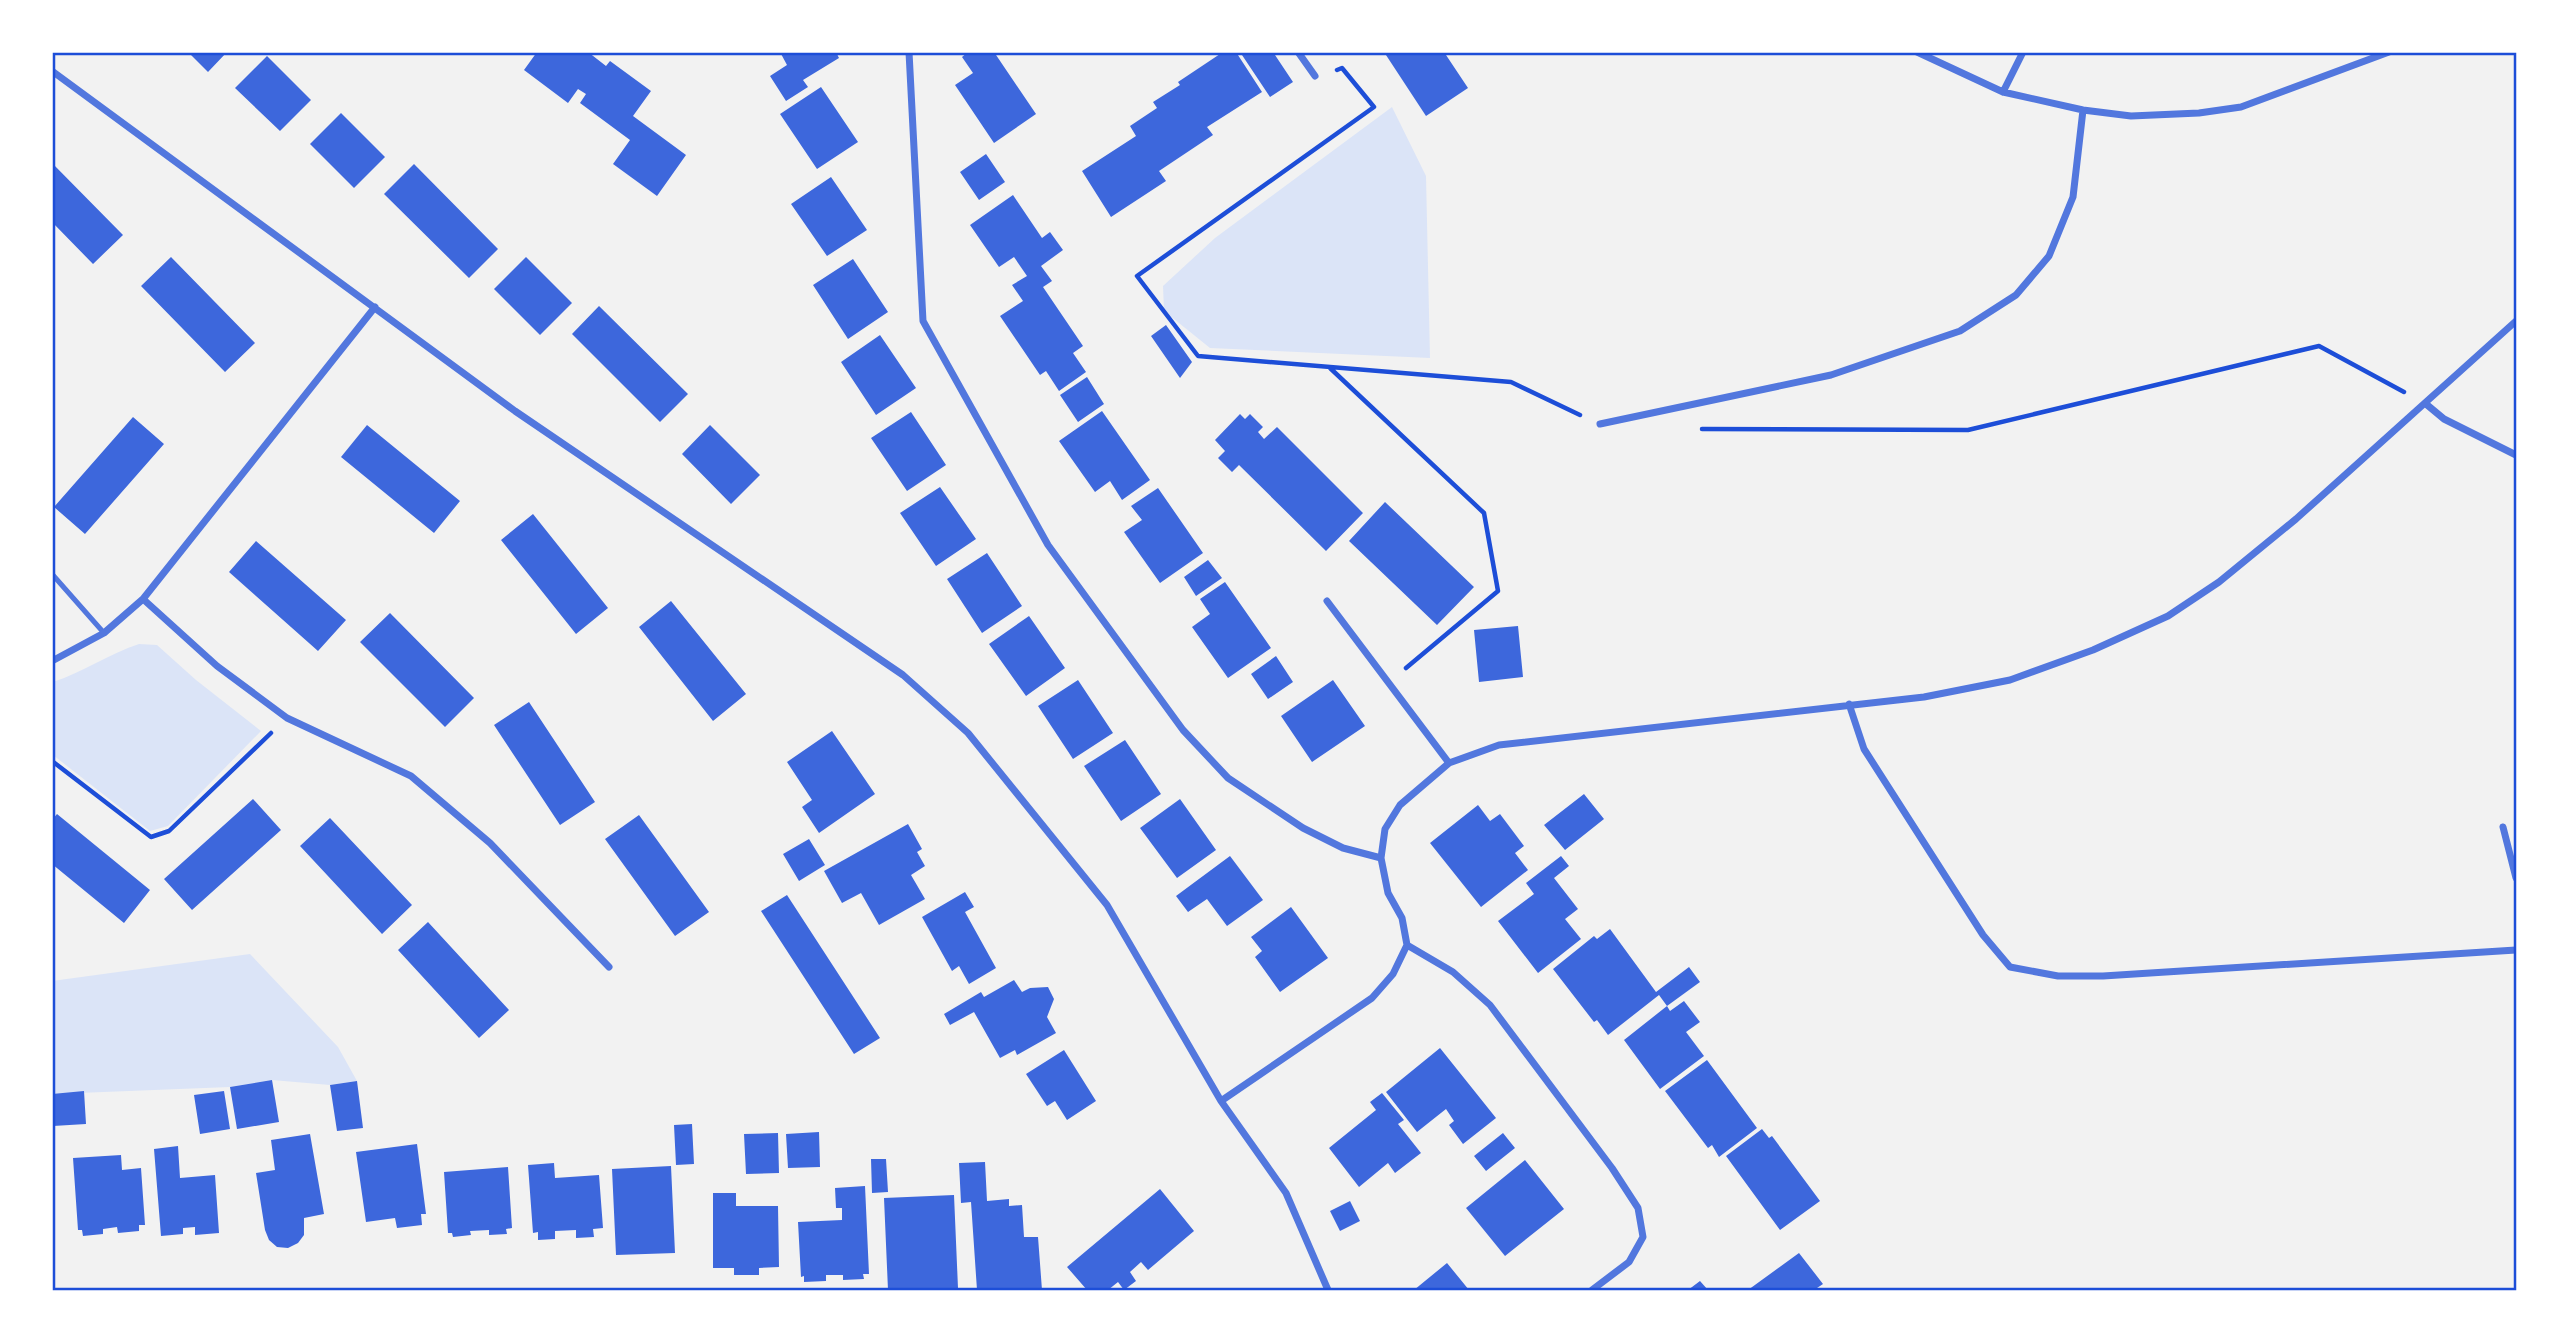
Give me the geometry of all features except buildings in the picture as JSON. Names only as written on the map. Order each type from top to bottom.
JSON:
[{"type":"street","points":[[909,52],[923,321],[1048,545],[1182,730],[1228,778],[1303,828],[1343,848],[1381,858]]},
{"type":"street","points":[[1298,52],[1315,76]]},
{"type":"street","points":[[1917,52],[2003,92],[2083,110],[2131,116],[2199,113],[2241,107],[2389,52]]},
{"type":"street","points":[[2003,92],[2023,52]]},
{"type":"street","points":[[52,71],[515,411],[904,675],[968,733],[1107,905],[1221,1101],[1286,1193],[1328,1290]]},
{"type":"street","points":[[1600,424],[1831,375],[1960,331],[2017,295],[2049,256],[2073,197],[2083,110]]},
{"type":"street","points":[[52,661],[104,633],[143,599],[375,307]]},
{"type":"street","points":[[1221,1101],[1372,998],[1393,974],[1407,945],[1402,918],[1388,893],[1381,858],[1385,829],[1400,805],[1449,763],[1499,745],[1923,697],[2010,680],[2093,650],[2168,616],[2219,582],[2277,535],[2516,321]]},
{"type":"street","points":[[2426,404],[2444,419],[2516,455]]},
{"type":"street","points":[[143,599],[217,666],[286,718],[411,776],[490,844],[609,967]]},
{"type":"street","points":[[1327,601],[1449,763]]},
{"type":"street","points":[[1849,704],[1864,749],[1983,935],[2010,968],[2059,976],[2103,976],[2516,950]]},
{"type":"street","points":[[2503,827],[2516,878]]},
{"type":"street","points":[[1407,945],[1453,972],[1490,1004],[1612,1168],[1638,1208],[1643,1237],[1629,1262],[1592,1290]]},
{"type":"lane","points":[[52,574],[104,633]]},
{"type":"path","points":[[1315,76],[1342,68],[1374,107],[1137,276],[1198,356],[1511,382],[1600,424]]},
{"type":"path","points":[[1697,429],[1968,430],[2319,346],[2426,404]]},
{"type":"path","points":[[1329,367],[1484,513],[1498,591],[1389,683]]},
{"type":"path","points":[[52,761],[150,836],[169,831],[286,718]]},
{"type":"shaded area","points":[[1392,107],[1426,176],[1430,358],[1210,348],[1164,311],[1163,286],[1215,238]]},
{"type":"shaded area","points":[[139,644],[157,645],[196,680],[261,731],[168,826],[150,831],[53,755],[53,682]]},
{"type":"shaded area","points":[[250,954],[338,1047],[357,1081],[330,1085],[272,1080],[230,1087],[53,1094],[52,981]]}]
